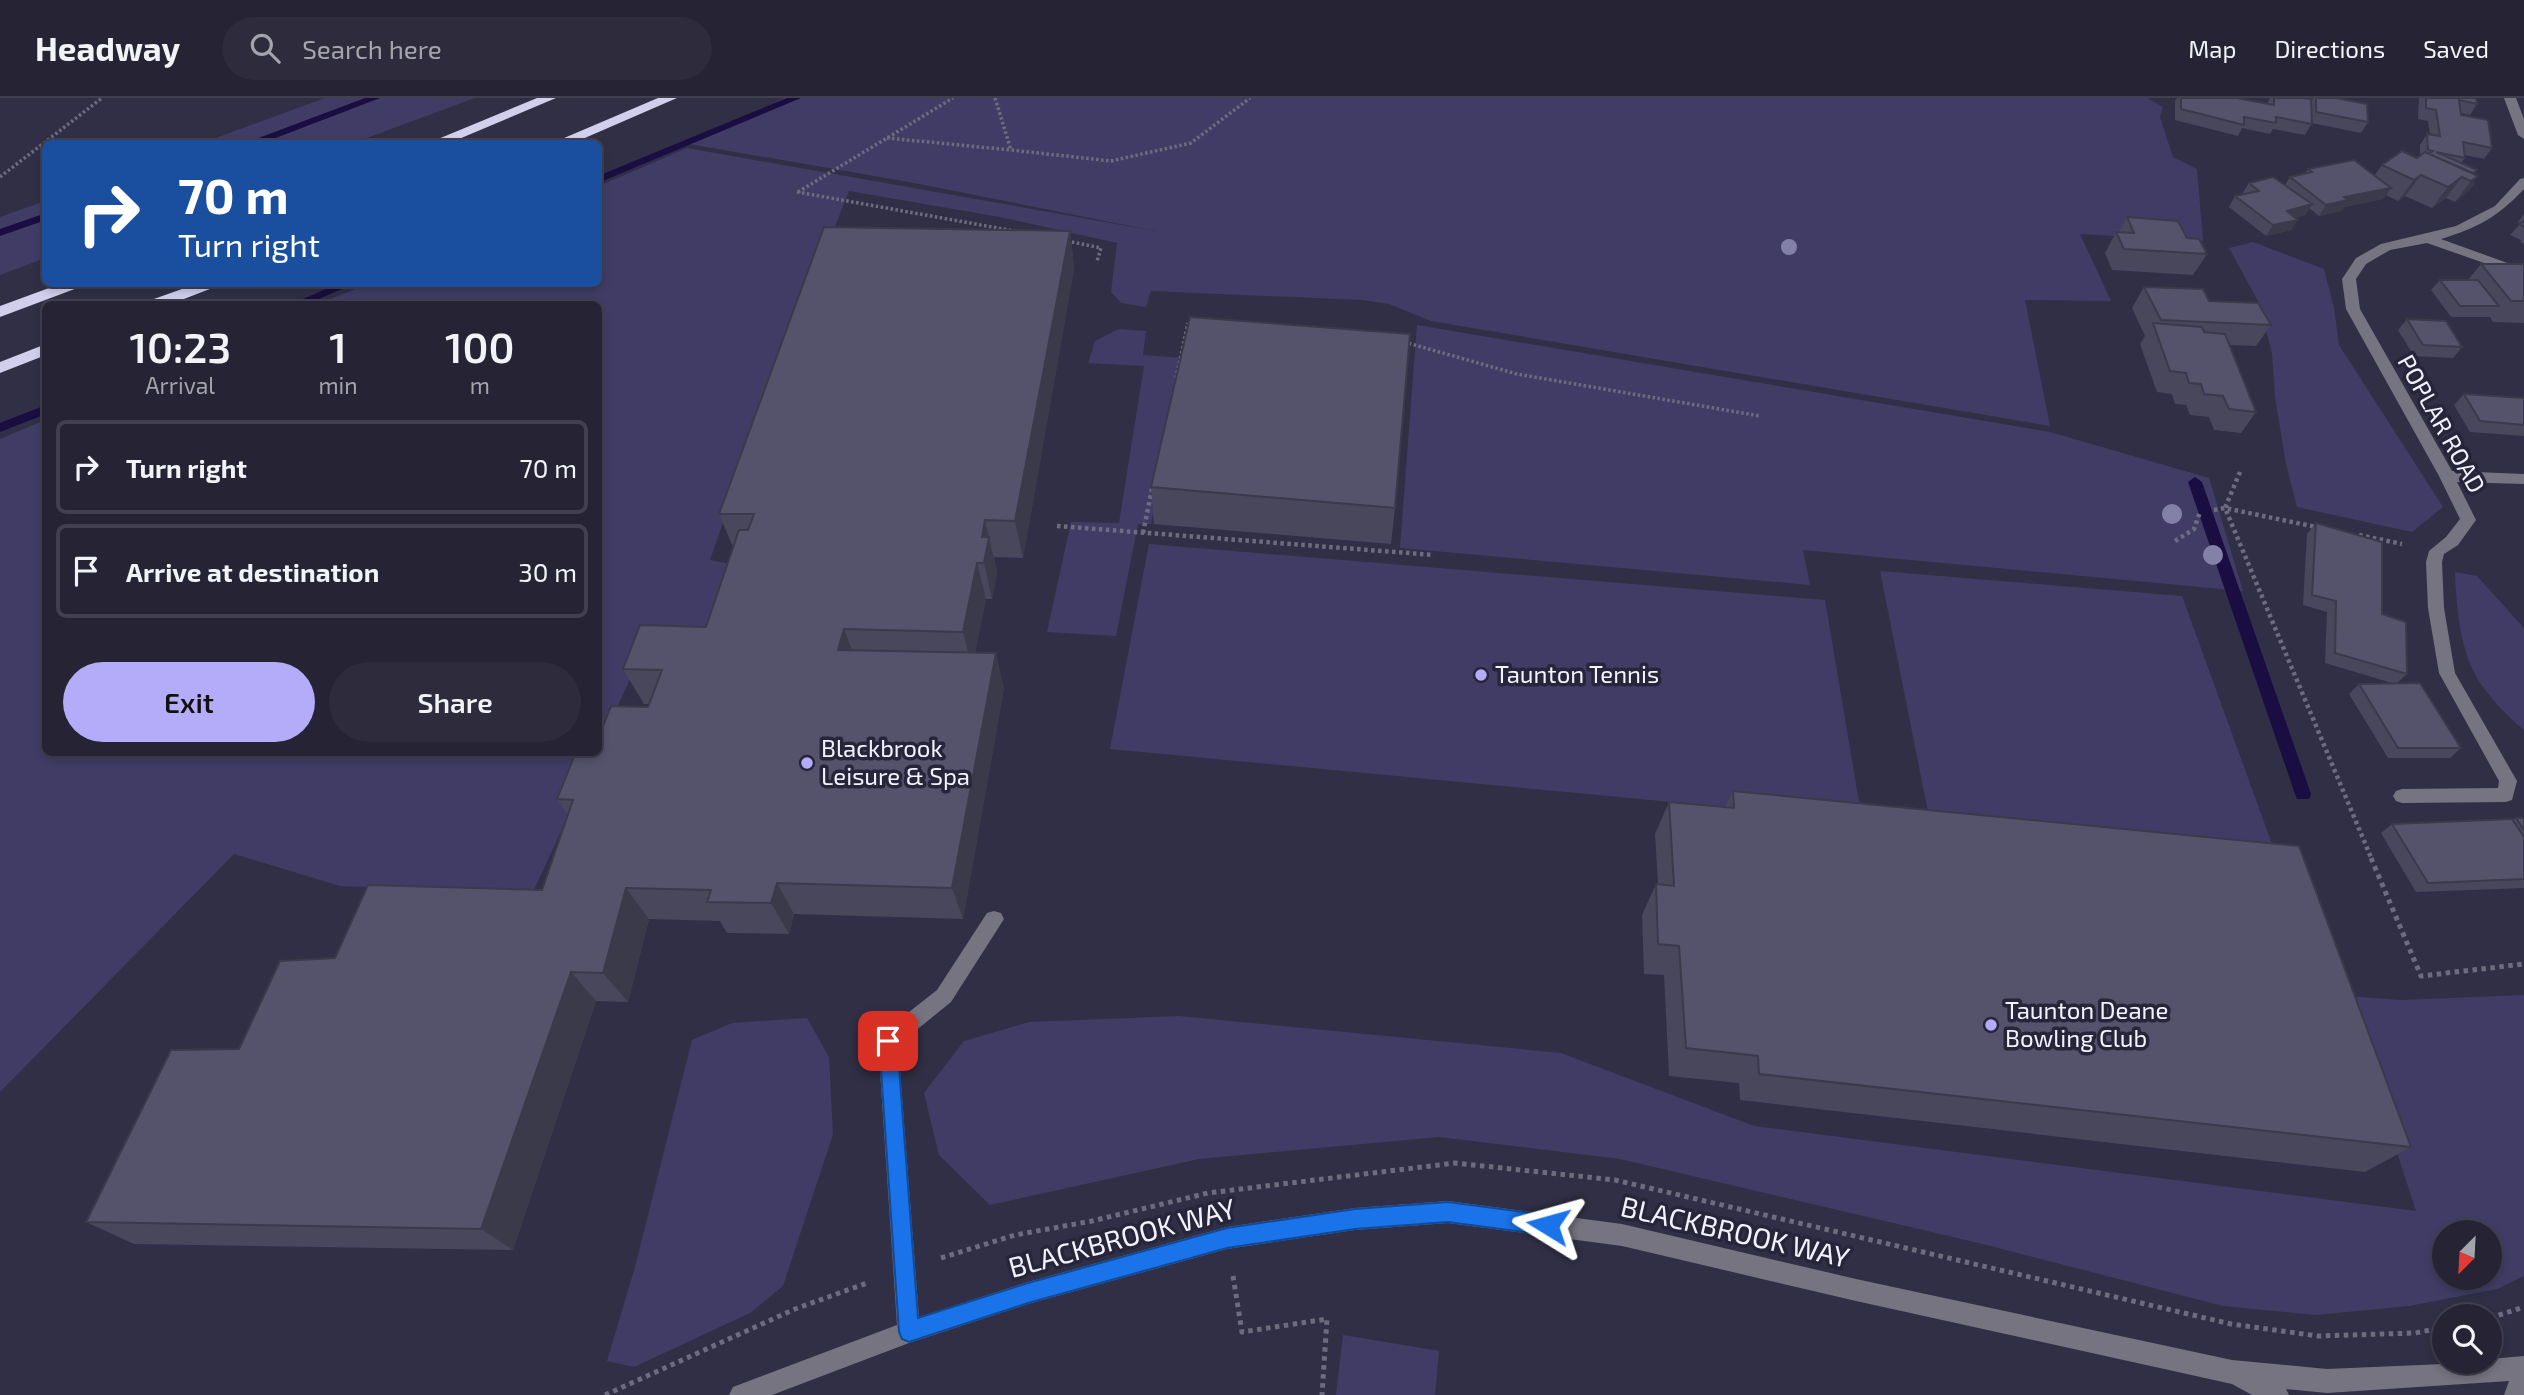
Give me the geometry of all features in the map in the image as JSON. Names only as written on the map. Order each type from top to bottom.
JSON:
[{"type":"highway","points":[[443,140],[549,98]]},
{"type":"highway","points":[[567,140],[670,98]]},
{"type":"highway","points":[[0,312],[66,287]]},
{"type":"highway","points":[[165,301],[201,287]]},
{"type":"highway","points":[[0,368],[42,351]]},
{"type":"street","points":[[2510,98],[2524,135]]},
{"type":"street","name":"POPLAR ROAD","points":[[2437,551],[2452,541],[2468,520],[2447,476],[2353,309],[2349,279],[2361,261],[2386,247],[2461,229],[2499,209],[2524,182]]},
{"type":"street","points":[[2428,239],[2524,273]]},
{"type":"street","points":[[2447,476],[2524,479]]},
{"type":"street","points":[[2402,796],[2506,795],[2508,781],[2447,673],[2436,608],[2434,562],[2437,551]]},
{"type":"street","points":[[909,1332],[888,1041],[944,996],[994,919]]},
{"type":"street","name":"BLACKBROOK WAY","points":[[741,1395],[909,1332],[1028,1293],[1227,1238],[1355,1219],[1448,1212],[1622,1235],[1856,1290],[2232,1372],[2327,1381],[2524,1370]]},
{"type":"street","points":[[2516,1395],[2524,1370]]},
{"type":"street","name":"BLACKBROOK WAY","points":[[2232,1372],[2277,1395]]},
{"type":"path","points":[[48,140],[102,98]]},
{"type":"path","points":[[953,98],[797,192],[1026,233]]},
{"type":"path","points":[[995,98],[1011,150]]},
{"type":"path","points":[[887,138],[1111,161],[1191,143],[1250,98]]},
{"type":"path","points":[[0,177],[42,144]]},
{"type":"path","points":[[1064,240],[1101,248],[1097,261]]},
{"type":"path","points":[[1174,388],[1188,323]]},
{"type":"path","points":[[1401,341],[1517,374],[1760,416]]},
{"type":"path","points":[[2240,472],[2225,508],[2421,976],[2524,964]]},
{"type":"path","points":[[1143,533],[1154,480]]},
{"type":"path","points":[[2214,510],[2225,508],[2318,527]]},
{"type":"path","points":[[2175,541],[2194,529],[2200,512]]},
{"type":"path","points":[[1057,526],[1434,555]]},
{"type":"path","points":[[2357,535],[2437,551]]},
{"type":"path","points":[[1218,1192],[1242,1332],[1327,1319],[1322,1395]]},
{"type":"path","points":[[2502,1314],[2524,1307]]},
{"type":"shaded area","points":[[325,98],[475,98],[361,140],[210,140]]},
{"type":"shaded area","points":[[784,98],[2147,98],[2163,107],[2160,117],[2173,157],[2197,169],[2203,241],[2080,234],[2111,301],[2025,300],[2050,426],[1431,321],[1389,304],[1362,300],[1151,291],[1146,307],[1121,303],[1111,292],[1117,243],[1000,217],[849,191],[760,416],[710,560],[740,566],[698,649],[645,645],[602,741],[602,301],[326,301],[360,287],[602,287],[602,185],[687,148],[1156,231],[909,182],[689,144]]},
{"type":"shaded area","points":[[42,202],[42,259],[0,275],[0,217]]},
{"type":"shaded area","points":[[2253,242],[2324,269],[2334,308],[2339,345],[2443,507],[2412,532],[2297,507],[2286,464],[2275,397],[2272,353],[2258,301],[2229,248]]},
{"type":"shaded area","points":[[1417,325],[2050,432],[2209,478],[2243,591],[1803,550],[1810,585],[1400,548]]},
{"type":"shaded area","points":[[1119,329],[1146,331],[1143,355],[1184,358],[1151,524],[1138,524],[1116,636],[1047,632],[1071,522],[1119,523],[1144,366],[1088,363],[1095,341]]},
{"type":"shaded area","points":[[42,421],[42,756],[596,756],[533,892],[340,886],[234,854],[0,1092],[0,439]]},
{"type":"shaded area","name":"Taunton Tennis","points":[[1149,544],[1825,600],[1862,820],[1110,749]]},
{"type":"shaded area","points":[[1880,571],[2182,596],[2272,844],[1928,812]]},
{"type":"shaded area","points":[[2455,572],[2477,576],[2524,628],[2524,730],[2495,701],[2472,668],[2461,633]]},
{"type":"shaded area","points":[[2524,995],[2524,1276],[2502,1287],[2502,1220],[2432,1220],[2432,1290],[2492,1290],[2409,1306],[2316,1315],[2223,1306],[1983,1244],[1620,1159],[1439,1137],[1199,1159],[990,1205],[939,1155],[924,1093],[964,1041],[1029,1022],[1179,1016],[1561,1053],[1754,1126],[2416,1211],[2346,996],[2401,1000]]},
{"type":"shaded area","points":[[807,1018],[829,1057],[833,1134],[783,1286],[750,1313],[634,1367],[607,1361],[635,1267],[692,1040],[732,1023]]},
{"type":"shaded area","points":[[1343,1335],[1439,1351],[1435,1395],[1336,1395]]},
{"type":"building","points":[[2181,98],[2237,98],[2274,105],[2274,98],[2311,99],[2312,124],[2276,117],[2276,123],[2244,117],[2244,125],[2181,109]]},
{"type":"building","points":[[2316,98],[2336,98],[2367,104],[2368,122],[2316,112]]},
{"type":"building","points":[[2426,98],[2476,98],[2477,104],[2459,100],[2461,115],[2488,120],[2492,148],[2463,142],[2465,158],[2436,152],[2477,170],[2473,173],[2429,154],[2433,151],[2428,150],[2427,134],[2440,136],[2436,110],[2426,108]]},
{"type":"building","points":[[2402,151],[2417,158],[2425,152],[2478,176],[2471,181],[2462,177],[2448,187],[2421,175],[2414,180],[2382,165]]},
{"type":"building","points":[[2354,160],[2391,188],[2344,197],[2348,200],[2326,205],[2290,177],[2312,172],[2308,169]]},
{"type":"building","points":[[2273,177],[2312,204],[2287,211],[2298,220],[2273,225],[2235,196],[2259,191],[2249,183]]},
{"type":"building","points":[[2127,217],[2178,221],[2187,238],[2199,239],[2207,254],[2124,249],[2116,232],[2134,233]]},
{"type":"building","name":"Blackbrook Leisure & Spa","points":[[824,227],[1070,231],[1015,521],[985,520],[982,537],[989,537],[984,563],[977,563],[963,632],[844,629],[838,650],[996,653],[952,888],[777,883],[771,903],[707,902],[711,890],[626,888],[603,973],[571,972],[481,1229],[86,1222],[171,1050],[239,1049],[280,961],[335,958],[368,885],[542,890],[573,800],[557,799],[574,756],[602,756],[602,728],[611,706],[648,707],[662,670],[623,669],[640,625],[706,627],[739,530],[748,530],[754,514],[719,514]]},
{"type":"building","points":[[2481,264],[2524,264],[2524,301],[2511,301]]},
{"type":"building","points":[[2440,280],[2478,280],[2499,306],[2460,306]]},
{"type":"building","points":[[2144,287],[2203,289],[2209,301],[2258,303],[2271,325],[2161,320]]},
{"type":"building","points":[[1190,317],[1410,334],[1395,508],[1151,487]]},
{"type":"building","points":[[2407,319],[2446,321],[2462,347],[2423,345]]},
{"type":"building","points":[[2153,323],[2202,327],[2204,332],[2225,334],[2256,412],[2229,409],[2223,396],[2204,394],[2201,384],[2189,383],[2186,373],[2170,371]]},
{"type":"building","points":[[2464,394],[2524,398],[2524,425],[2480,421]]},
{"type":"building","points":[[2316,523],[2382,542],[2382,614],[2406,622],[2407,674],[2335,653],[2336,601],[2312,595]]},
{"type":"building","points":[[2420,683],[2461,748],[2398,748],[2359,684]]},
{"type":"building","name":"Taunton Deane Bowling Club","points":[[1733,791],[2299,846],[2411,1147],[1759,1074],[1758,1056],[1686,1048],[1679,946],[1658,944],[1656,884],[1674,886],[1669,802],[1734,808]]},
{"type":"building","points":[[2516,818],[2524,818],[2524,830]]},
{"type":"building","points":[[2512,819],[2524,837],[2524,879],[2428,883],[2392,824]]},
{"type":"waterway","points":[[259,140],[375,98]]},
{"type":"waterway","points":[[602,178],[796,98]]},
{"type":"waterway","points":[[0,233],[42,217]]},
{"type":"waterway","points":[[305,301],[340,287]]},
{"type":"waterway","points":[[0,428],[42,411]]},
{"type":"waterway","points":[[2195,482],[2303,794]]},
{"type":"place","name":"Taunton Tennis","points":[[1481,675]]},
{"type":"place","name":"Blackbrook Leisure & Spa","points":[[807,763]]},
{"type":"place","name":"Taunton Deane Bowling Club","points":[[1991,1025]]},
{"type":"route","points":[[888,1041],[902,1270],[909,1332],[1028,1293],[1227,1238],[1355,1219],[1448,1212],[1548,1225]]}]
